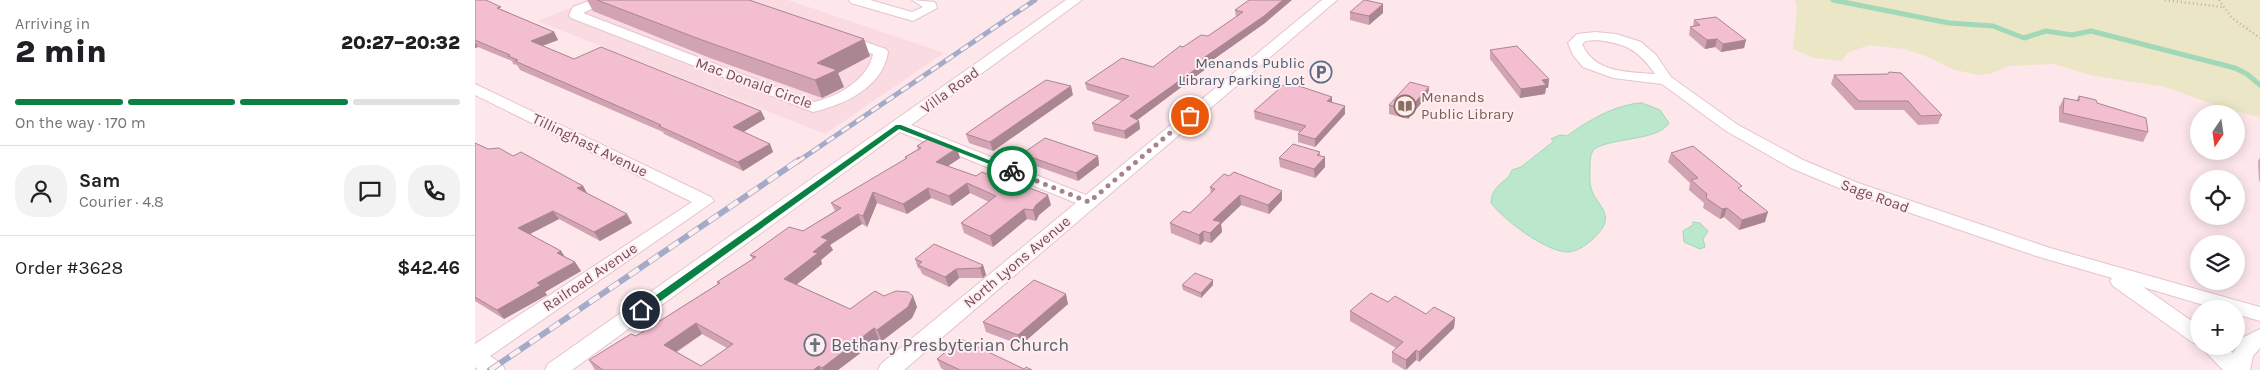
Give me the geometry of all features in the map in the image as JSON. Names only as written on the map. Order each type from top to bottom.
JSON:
[{"type":"street","name":"Mac Donald Circle","points":[[603,0],[579,10],[576,14],[813,107],[825,106],[867,81],[881,59],[881,52],[834,36]]},
{"type":"street","points":[[857,0],[913,16],[929,8],[930,5],[919,0]]},
{"type":"street","name":"Villa Road","points":[[556,370],[1075,0]]},
{"type":"street","name":"North Lyons Avenue","points":[[889,370],[1330,0]]},
{"type":"street","name":"Sage Road","points":[[1666,80],[1617,74],[1594,68],[1583,60],[1575,43],[1582,37],[1595,36],[1632,43],[1651,58],[1666,80],[1747,137],[1823,176],[1942,220],[2103,270],[2260,314]]},
{"type":"street","name":"Tillinghast Avenue","points":[[475,89],[705,201]]},
{"type":"street","points":[[899,126],[1089,202]]},
{"type":"street","name":"Railroad Avenue","points":[[475,356],[705,201]]},
{"type":"street","name":"Sage Road","points":[[2103,270],[2190,331]]},
{"type":"street","points":[[2221,355],[2238,370],[2241,357],[2248,347],[2260,337]]},
{"type":"street","points":[[475,356],[494,370]]},
{"type":"path","points":[[2165,0],[2222,6]]},
{"type":"path","points":[[2219,0],[2232,18],[2260,38]]},
{"type":"shaded area","points":[[591,0],[788,0],[944,53],[825,134],[537,21]]},
{"type":"shaded area","points":[[1795,0],[2260,0],[2260,117],[2245,114],[2245,105],[2216,105],[2165,87],[2090,75],[2054,64],[2008,66],[1990,74],[1979,75],[1955,70],[1923,55],[1904,49],[1869,45],[1847,53],[1842,61],[1814,58],[1793,49],[1797,10]]},
{"type":"shaded area","points":[[1642,103],[1660,110],[1669,123],[1655,133],[1612,142],[1594,149],[1590,160],[1590,185],[1604,211],[1605,220],[1602,229],[1589,243],[1568,252],[1549,247],[1515,226],[1491,203],[1494,191],[1512,170],[1521,167],[1554,141],[1551,139],[1560,135],[1567,136],[1593,119],[1622,106]]},
{"type":"shaded area","points":[[1693,222],[1700,223],[1708,231],[1703,239],[1705,247],[1700,249],[1684,242],[1683,231],[1693,225]]},
{"type":"building","points":[[475,0],[486,0],[501,7],[497,8],[554,32],[531,41],[574,59],[601,47],[761,111],[733,127],[770,144],[738,162],[659,126],[661,125],[515,61],[518,60],[475,40]]},
{"type":"building","points":[[597,0],[749,0],[864,39],[817,63],[837,70],[815,80]]},
{"type":"building","points":[[1249,0],[1283,0],[1264,16],[1202,59],[1207,61],[1130,116],[1139,121],[1124,131],[1092,123],[1129,96],[1085,83],[1122,58],[1153,67],[1180,46],[1183,47],[1201,35],[1208,36],[1243,12],[1235,10]]},
{"type":"building","points":[[1364,0],[1383,4],[1369,16],[1350,12]]},
{"type":"building","points":[[1716,17],[1746,40],[1723,44],[1717,39],[1707,40],[1690,27],[1700,25],[1694,20]]},
{"type":"building","points":[[1517,46],[1549,79],[1542,80],[1546,85],[1521,89],[1490,50]]},
{"type":"building","points":[[1889,72],[1901,73],[1942,115],[1921,116],[1908,101],[1859,101],[1834,75],[1888,74]]},
{"type":"building","points":[[1046,80],[1071,86],[990,142],[966,134],[1005,107]]},
{"type":"building","points":[[1287,82],[1332,97],[1327,101],[1345,106],[1315,139],[1298,134],[1306,126],[1254,111]]},
{"type":"building","points":[[1410,82],[1429,87],[1408,110],[1389,105]]},
{"type":"building","points":[[2079,96],[2096,100],[2097,103],[2146,118],[2148,132],[2063,113],[2064,98],[2079,101]]},
{"type":"building","points":[[930,138],[957,148],[936,162],[976,176],[982,172],[1017,186],[1019,184],[1048,195],[1033,210],[1024,209],[990,236],[961,223],[996,196],[967,183],[949,196],[928,188],[903,204],[873,192],[863,216],[858,214],[821,237],[828,240],[813,252],[818,253],[784,279],[850,309],[875,291],[884,296],[896,291],[908,292],[913,296],[908,307],[877,330],[874,328],[822,368],[819,366],[813,370],[603,370],[589,360],[631,334],[636,336],[720,283],[717,282],[756,257],[750,255],[789,227],[803,231],[841,208],[831,203],[907,158],[905,157],[921,148],[917,146]],"holes":[[[696,323],[733,344],[701,366],[664,345]]]},
{"type":"building","points":[[1045,138],[1098,156],[1076,173],[1022,154]]},
{"type":"building","points":[[475,143],[488,149],[499,148],[513,156],[521,152],[583,186],[577,188],[627,214],[594,232],[553,211],[518,228],[561,251],[557,253],[575,262],[537,283],[541,285],[497,310],[475,297]]},
{"type":"building","points":[[1293,144],[1320,152],[1317,155],[1325,157],[1314,169],[1279,158]]},
{"type":"building","points":[[1693,146],[1742,186],[1738,188],[1768,212],[1742,220],[1727,208],[1722,209],[1706,198],[1707,194],[1691,180],[1698,178],[1671,153]]},
{"type":"building","points":[[1234,172],[1282,191],[1268,205],[1240,195],[1213,220],[1221,222],[1210,233],[1203,231],[1199,235],[1170,223],[1183,211],[1190,213],[1215,189],[1210,187],[1224,174],[1229,176]]},
{"type":"building","points":[[934,244],[983,265],[980,268],[956,269],[945,277],[918,265],[922,262],[915,259]]},
{"type":"building","points":[[1195,273],[1213,280],[1201,293],[1182,285]]},
{"type":"building","points":[[1034,280],[1066,294],[1018,335],[983,322]]},
{"type":"building","points":[[1371,293],[1388,302],[1395,296],[1426,314],[1434,307],[1455,318],[1419,352],[1416,350],[1406,360],[1392,352],[1403,342],[1350,311]]},
{"type":"building","points":[[961,339],[1024,369],[1026,367],[1032,370],[960,370],[937,359]]},
{"type":"waterway","points":[[1833,0],[1949,23],[1993,26],[2024,38],[2046,31],[2072,35],[2091,31],[2235,68],[2247,74],[2260,85]]},
{"type":"railway","points":[[797,162],[1035,0]]},
{"type":"railway","points":[[490,370],[799,160]]},
{"type":"way so far","points":[[1012,171],[1089,202],[1190,116]]},
{"type":"place","name":"Menands Public Library Parking Lot","points":[[1321,72]]},
{"type":"place","name":"Menands Public Library","points":[[1405,106]]},
{"type":"place","name":"Bethany Presbyterian Church","points":[[815,345]]},
{"type":"route","points":[[641,310],[899,126],[1012,171]]}]
